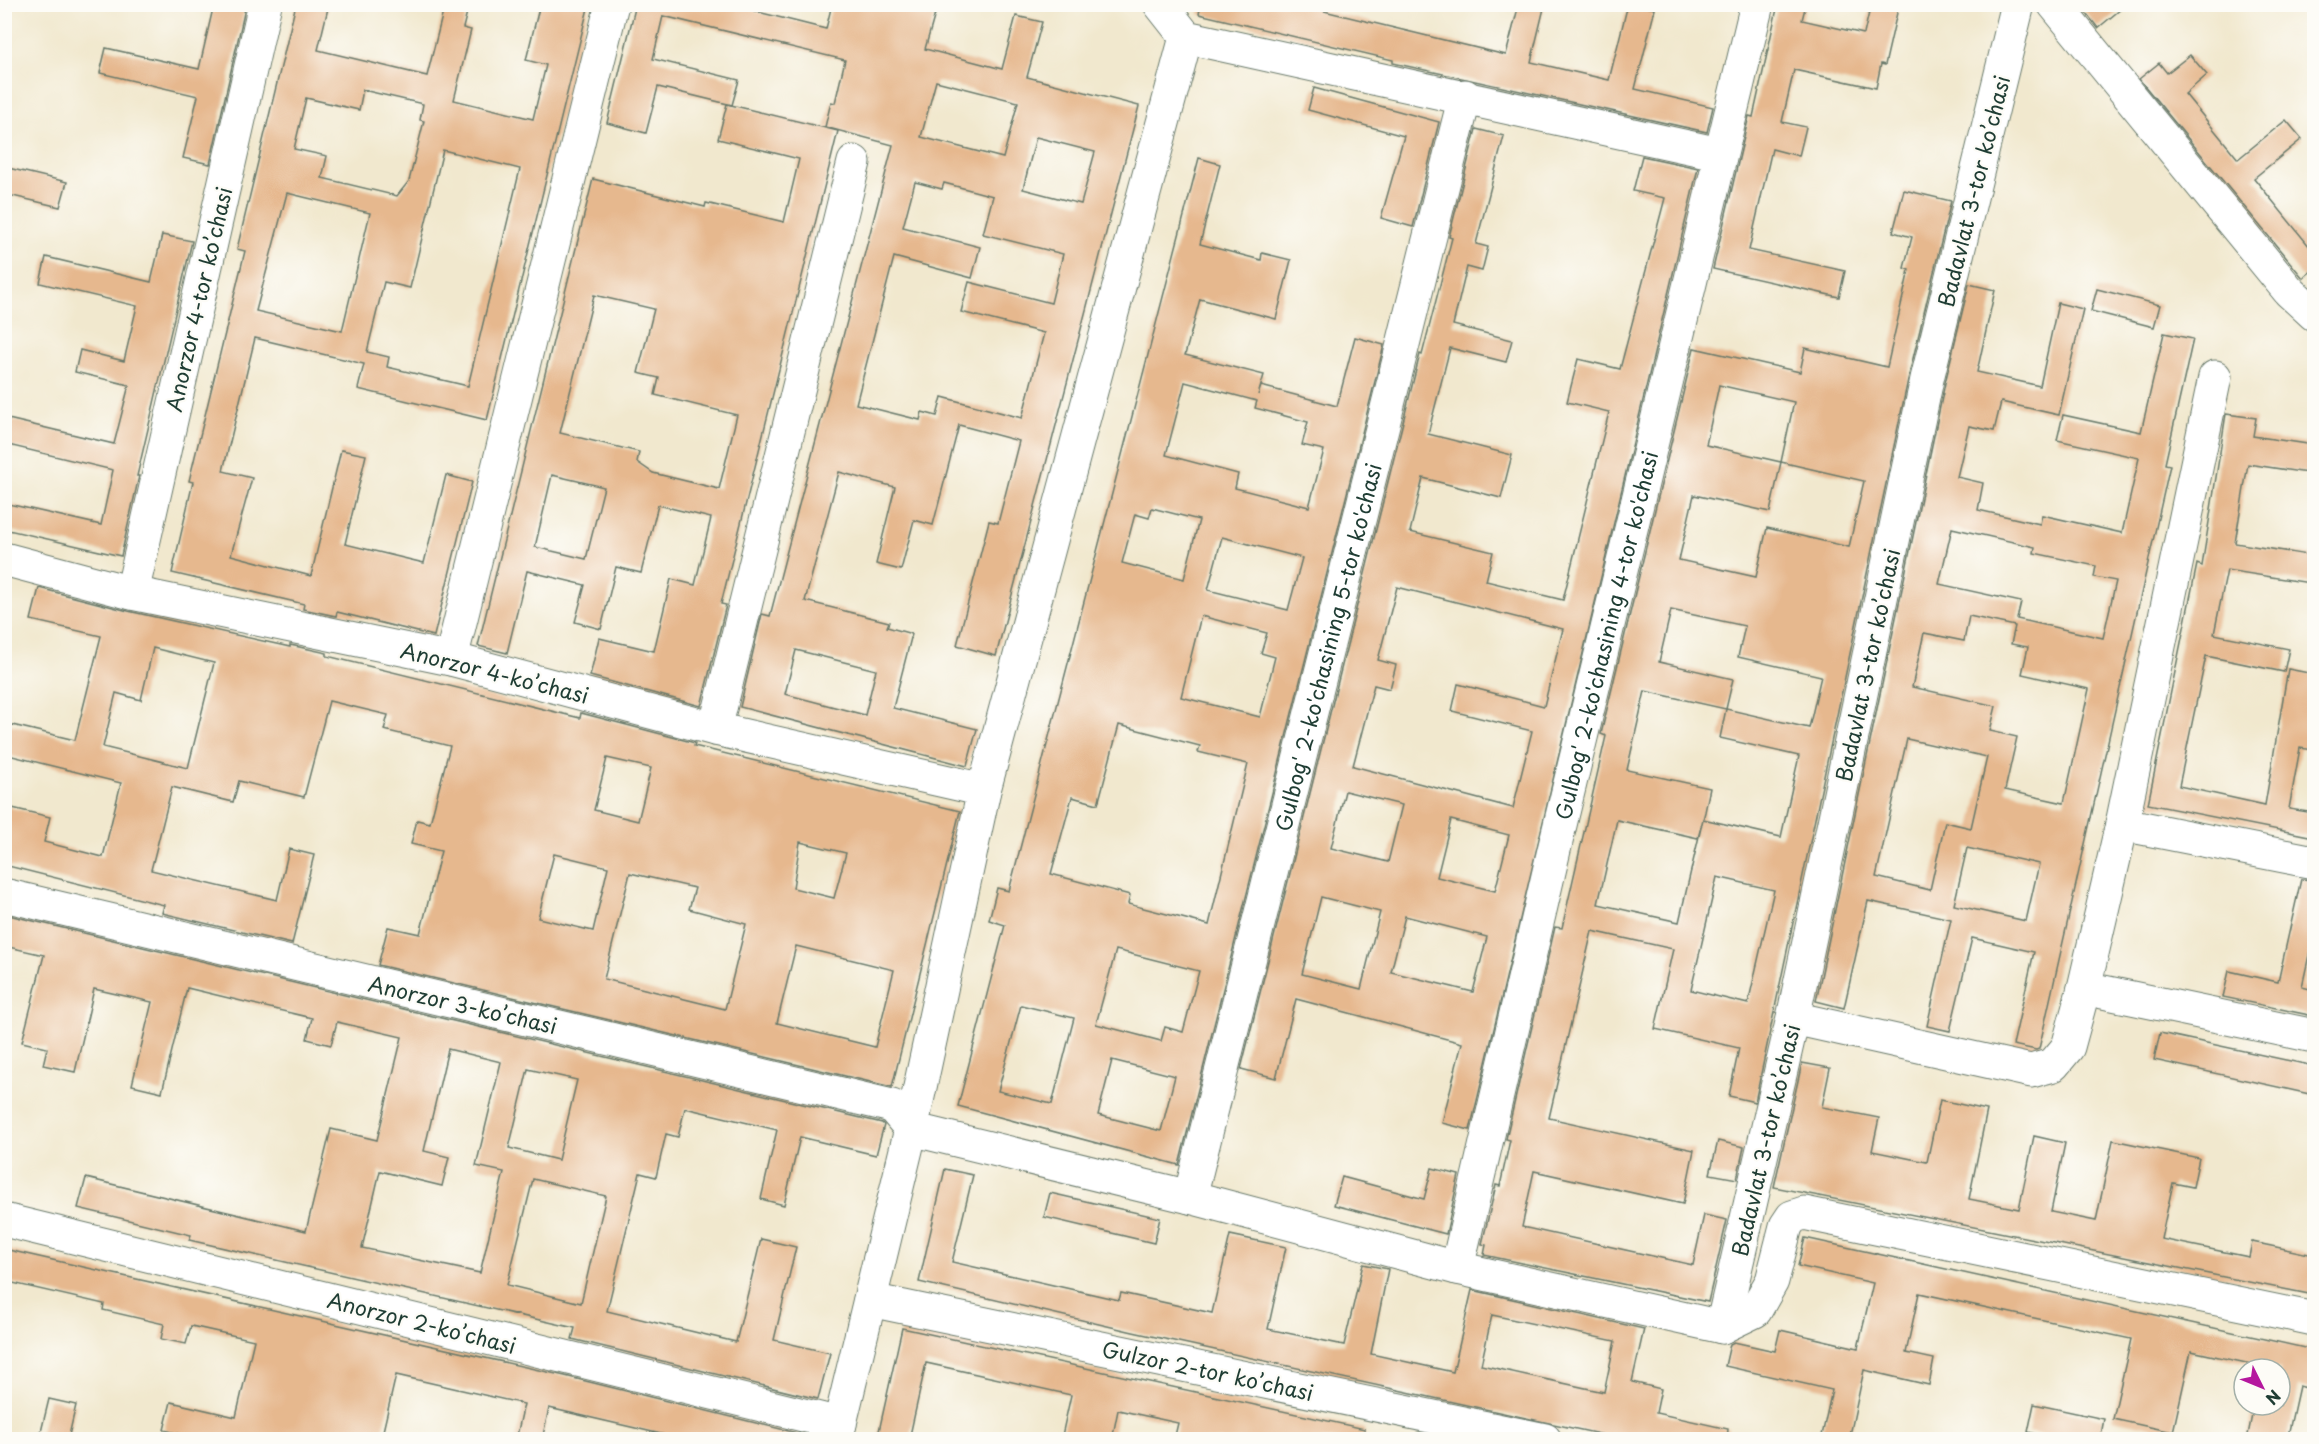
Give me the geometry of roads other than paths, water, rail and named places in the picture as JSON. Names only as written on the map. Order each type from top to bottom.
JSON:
[{"type":"street","name":"Anorzor 4-tor koʼchasi","points":[[132,593],[265,4]]},
{"type":"street","points":[[452,659],[612,4]]},
{"type":"street","points":[[1160,4],[1186,37],[1465,96],[1720,154]]},
{"type":"street","name":"Gulbog' 2-ko'chasining 4-tor ko'chasi","points":[[1457,1268],[1556,838],[1757,4]]},
{"type":"street","name":"Badavlat 3-tor koʼchasi","points":[[1722,1327],[1793,1018],[1927,379],[2018,4]]},
{"type":"street","points":[[2054,4],[2289,291],[2314,314]]},
{"type":"street","points":[[838,1432],[911,1129],[984,790],[1186,37]]},
{"type":"street","name":"Gulbog' 2-ko'chasining 5-tor ko'chasi","points":[[1190,1197],[1465,96]]},
{"type":"street","points":[[715,729],[854,162]]},
{"type":"street","points":[[1793,1018],[2031,1071],[2053,1065],[2068,1047],[2122,824],[2215,377]]},
{"type":"street","name":"Аnorzor 4-koʼchasi","points":[[4,559],[132,593],[452,659],[715,729],[984,790]]},
{"type":"street","points":[[2122,824],[2314,862]]},
{"type":"street","name":"Аnorzor 3-koʼchasi","points":[[4,895],[892,1106],[911,1129]]},
{"type":"street","points":[[2084,988],[2314,1036]]},
{"type":"street","points":[[911,1129],[1190,1197],[1457,1268],[1722,1327],[1755,1311],[1772,1281],[1786,1226],[1792,1217],[1804,1213],[2314,1319]]},
{"type":"street","name":"Аnorzor 2-koʼchasi","points":[[4,1220],[838,1432]]},
{"type":"street","name":"Gulzor 2-tor koʼchasi","points":[[870,1300],[1545,1440]]}]
